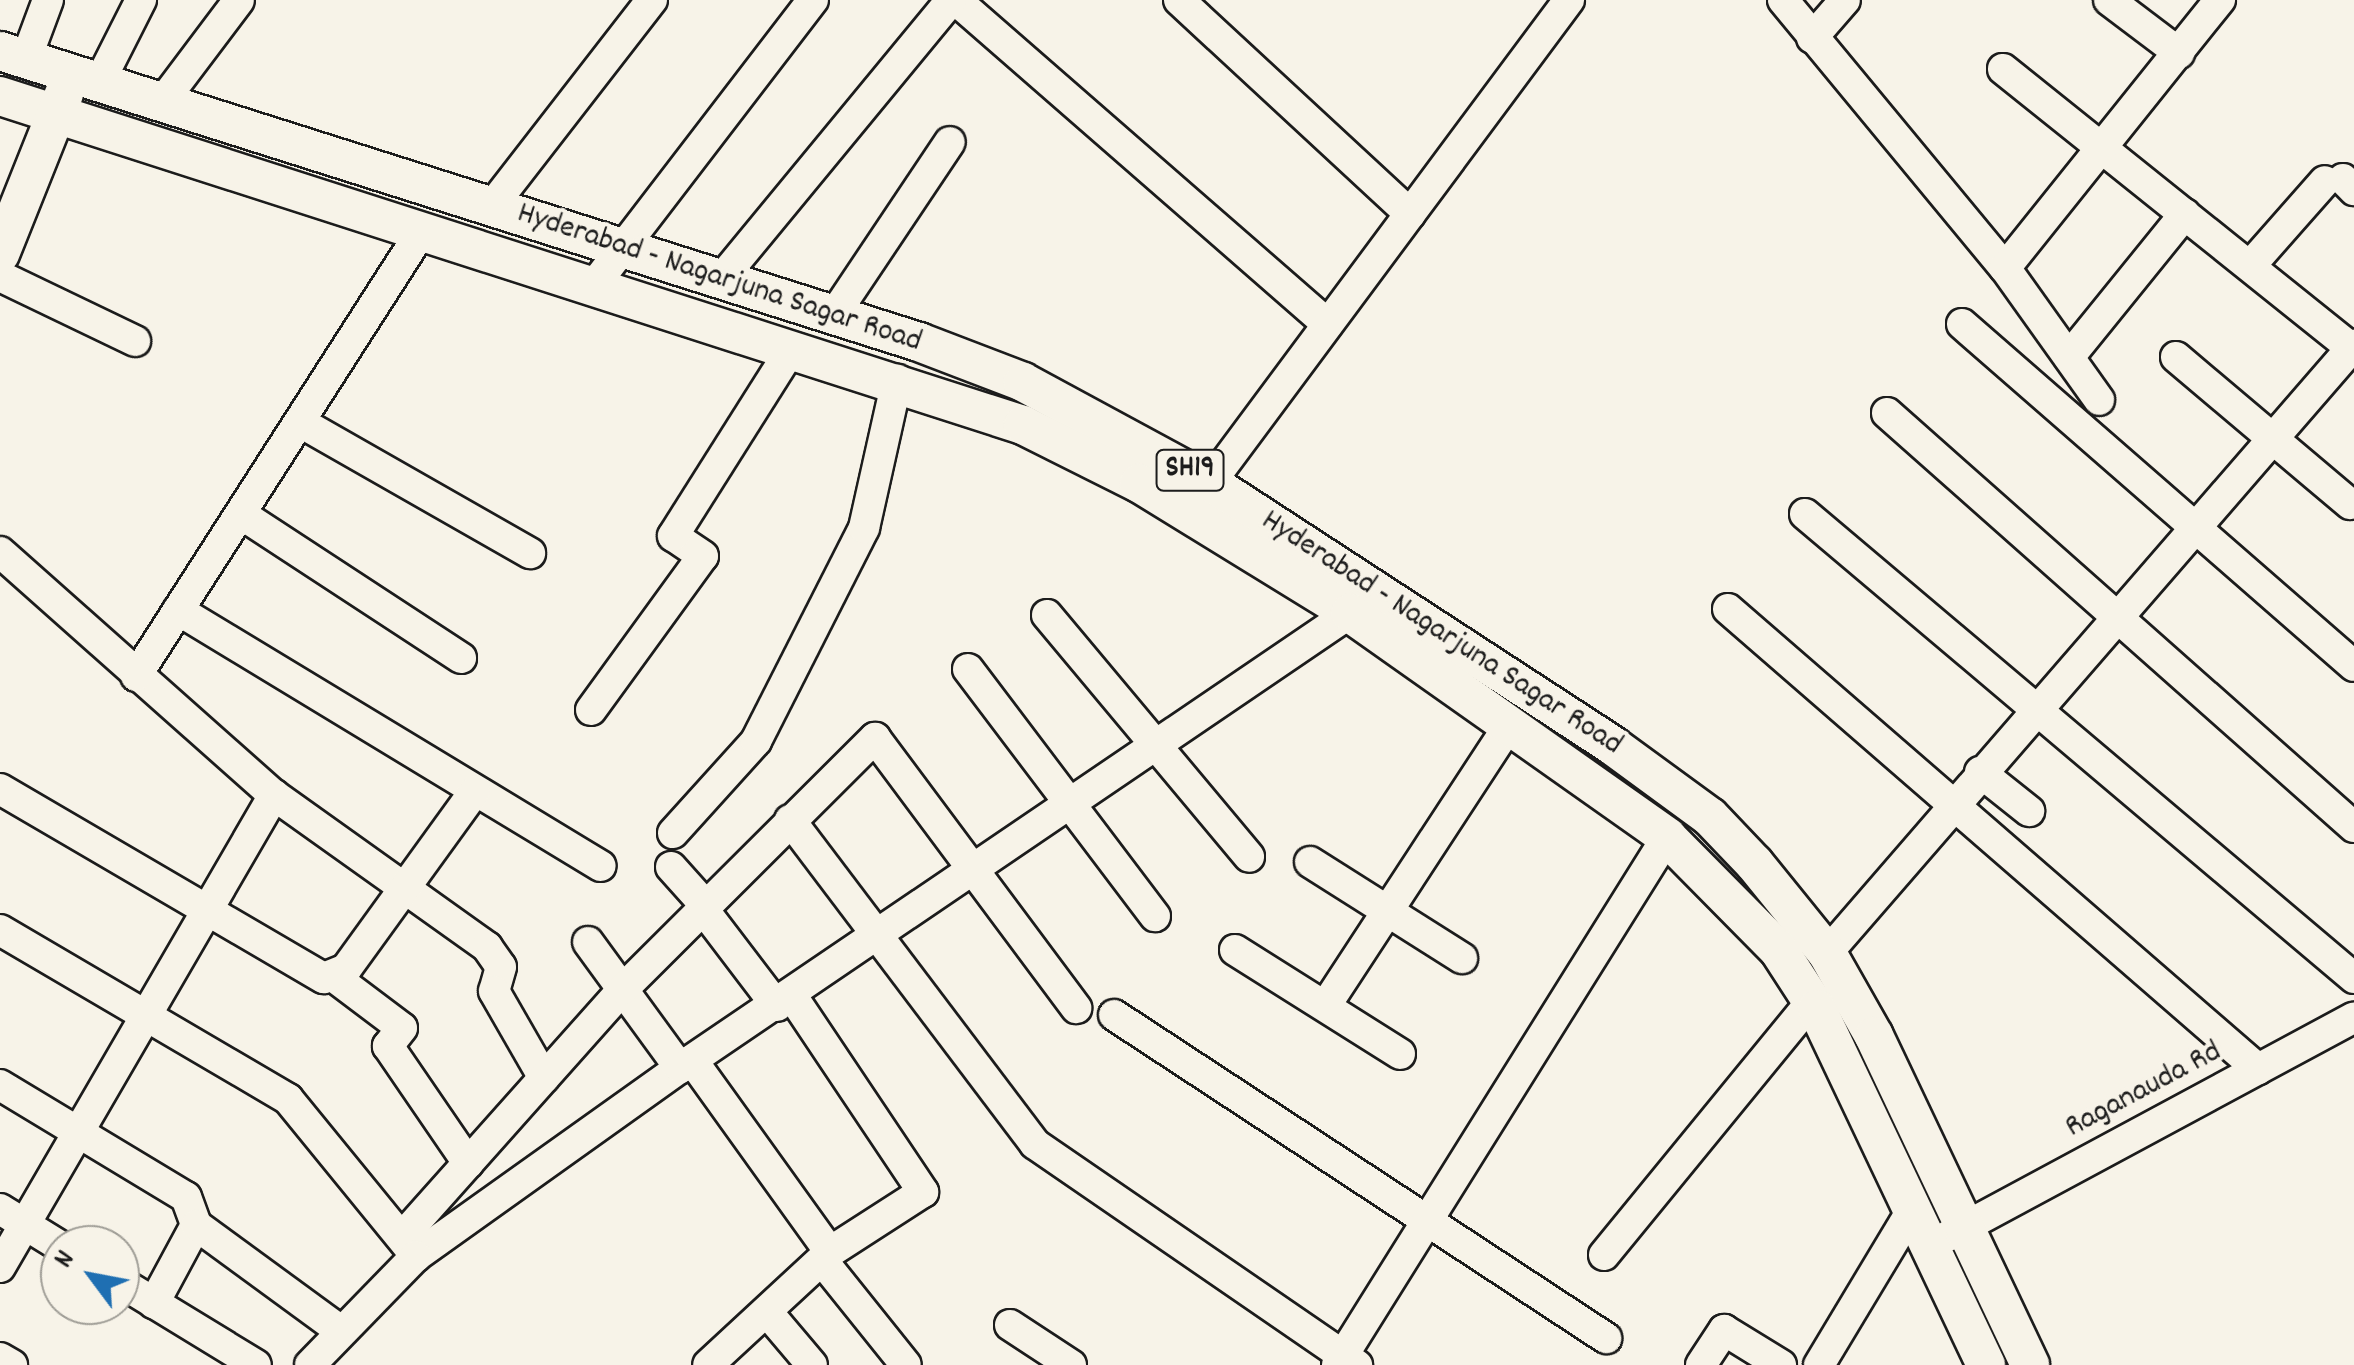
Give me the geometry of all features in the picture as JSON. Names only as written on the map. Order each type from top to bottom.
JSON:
[{"type":"main road","name":"Hyderabad - Nagarjuna Sagar Road","points":[[13,55],[722,278],[1023,382],[1210,482],[1531,691],[1710,817],[1827,953],[1967,1226],[2030,1365]]},
{"type":"main road","points":[[0,254],[54,113],[88,78]]},
{"type":"main road","name":"Hyderabad - Nagarjuna Sagar Road","points":[[0,96],[897,380],[1023,425],[1139,483],[1350,614],[1666,837],[1778,949],[1812,1001],[1914,1207],[1986,1365]]},
{"type":"street","points":[[13,55],[48,0]]},
{"type":"street","points":[[88,78],[140,0]]},
{"type":"street","points":[[163,102],[240,0]]},
{"type":"street","points":[[492,206],[652,0]]},
{"type":"street","points":[[595,284],[813,0]]},
{"type":"street","points":[[722,278],[953,0],[1328,324]]},
{"type":"street","points":[[1179,0],[1410,214]]},
{"type":"street","points":[[1210,482],[1568,0]]},
{"type":"street","points":[[1783,0],[2005,268],[2099,400]]},
{"type":"street","points":[[1812,38],[1844,0]]},
{"type":"street","points":[[2109,0],[2179,54]]},
{"type":"street","points":[[2005,268],[2220,0]]},
{"type":"street","points":[[1827,953],[1950,806],[2353,348],[2003,69]]},
{"type":"street","points":[[834,315],[950,142]]},
{"type":"street","points":[[2250,266],[2341,183]]},
{"type":"street","points":[[2069,357],[2186,214]]},
{"type":"street","points":[[136,676],[423,228]]},
{"type":"street","points":[[0,276],[135,341]]},
{"type":"street","points":[[1962,324],[2354,666]]},
{"type":"street","points":[[591,710],[703,556],[674,536],[792,348]]},
{"type":"street","points":[[2176,356],[2350,504]]},
{"type":"street","points":[[673,833],[756,741],[864,528],[897,380]]},
{"type":"street","points":[[1887,413],[2354,828]]},
{"type":"street","points":[[300,422],[530,553]]},
{"type":"street","points":[[240,514],[461,658]]},
{"type":"street","points":[[1805,514],[2354,978]]},
{"type":"street","points":[[5,567],[274,795],[487,948],[501,967],[494,990],[544,1078]]},
{"type":"street","points":[[1728,609],[2258,1070]]},
{"type":"street","points":[[178,610],[600,866]]},
{"type":"street","points":[[409,1246],[784,1001],[1350,614]]},
{"type":"street","points":[[1047,615],[1249,857]]},
{"type":"street","points":[[968,669],[1155,916]]},
{"type":"street","points":[[1326,1005],[1384,910],[1510,724]]},
{"type":"street","points":[[310,1365],[409,1246],[468,1164],[623,989],[874,738],[1076,1008]]},
{"type":"street","points":[[1980,772],[2029,811]]},
{"type":"street","points":[[0,789],[208,907],[309,973],[333,976],[402,1028],[388,1046],[468,1164]]},
{"type":"street","points":[[333,976],[346,969],[475,791]]},
{"type":"street","points":[[0,1267],[12,1217],[78,1132],[274,795]]},
{"type":"street","points":[[790,820],[876,939],[1035,1144],[1345,1362],[1666,837]]},
{"type":"street","points":[[1310,862],[1462,958]]},
{"type":"street","points":[[670,868],[784,1001],[923,1192],[828,1258],[708,1365]]},
{"type":"street","points":[[0,930],[147,1013],[298,1108],[409,1246]]},
{"type":"street","points":[[588,942],[686,1064],[906,1365]]},
{"type":"street","points":[[1235,950],[1400,1054]]},
{"type":"street","points":[[1604,1255],[1649,1221],[1812,1001]]},
{"type":"street","points":[[1114,1016],[1606,1338]]},
{"type":"street","name":"Raganauda Rd","points":[[1931,1245],[2354,1017]]},
{"type":"street","points":[[0,1085],[186,1197],[196,1226],[341,1331]]},
{"type":"street","points":[[1819,1365],[1914,1207]]},
{"type":"street","points":[[12,1217],[40,1234]]},
{"type":"street","points":[[154,1303],[196,1226]]},
{"type":"street","points":[[140,1294],[256,1365]]},
{"type":"street","points":[[768,1313],[812,1365]]},
{"type":"street","points":[[1010,1326],[1071,1365]]},
{"type":"street","points":[[1701,1365],[1724,1330],[1781,1365]]},
{"type":"street","points":[[0,1358],[12,1365]]}]
